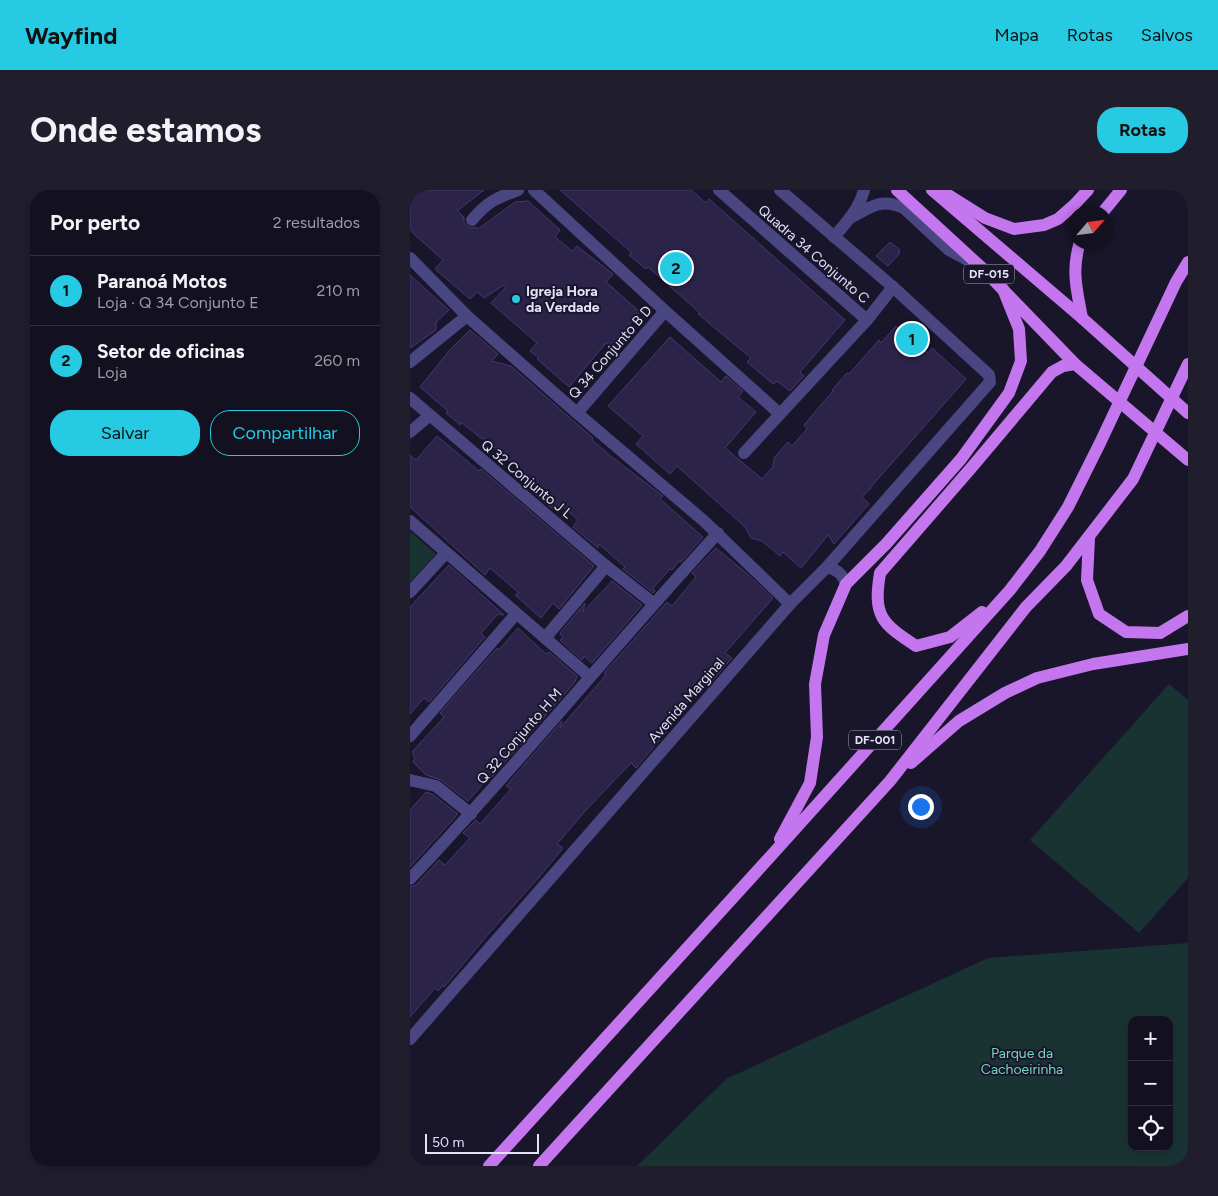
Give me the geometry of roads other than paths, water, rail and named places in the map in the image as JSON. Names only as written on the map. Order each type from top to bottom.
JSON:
[{"type":"main road","name":"DF-015","points":[[897,190],[982,268],[1078,366]]},
{"type":"main road","name":"DF-015","points":[[932,190],[1082,318],[1188,413]]},
{"type":"main road","points":[[940,190],[985,218],[1014,229],[1044,224],[1058,219],[1088,190]]},
{"type":"main road","points":[[1109,205],[1121,190]]},
{"type":"main road","points":[[1077,250],[1074,259],[1075,282],[1082,318]]},
{"type":"main road","name":"DF-001","points":[[489,1166],[1010,590],[1040,551],[1068,507],[1176,282],[1188,262]]},
{"type":"main road","points":[[769,858],[810,783],[817,737],[815,684],[824,635],[846,584],[886,544],[961,459],[1010,393],[1021,362],[1019,329],[1003,290]]},
{"type":"main road","name":"DF-001","points":[[539,1166],[890,780],[1026,607],[1066,566],[1089,538],[1133,479],[1188,364]]},
{"type":"main road","points":[[1010,590],[950,637],[916,646],[892,631],[879,612],[876,594],[880,573],[1052,372],[1063,366],[1078,366],[1187,459]]},
{"type":"main road","points":[[1089,538],[1087,580],[1099,614],[1126,632],[1160,633],[1188,616]]},
{"type":"main road","points":[[890,780],[959,721],[1005,693],[1037,678],[1093,664],[1188,648]]},
{"type":"street","points":[[472,220],[484,206],[495,198],[518,190]]},
{"type":"street","points":[[534,190],[780,414]]},
{"type":"street","name":"Quadra 34 Conjunto C","points":[[719,190],[867,320]]},
{"type":"street","points":[[744,453],[867,320],[893,287],[780,190]]},
{"type":"street","points":[[834,237],[852,217],[862,199],[864,190]]},
{"type":"street","points":[[852,217],[870,207],[884,203],[904,208],[949,250],[982,268]]},
{"type":"street","points":[[410,258],[468,316],[577,413],[718,533],[790,604]]},
{"type":"street","name":"Avenida Marginal","points":[[410,1039],[790,604],[826,567],[989,384],[989,375],[893,287]]},
{"type":"street","name":"Q 34 Conjunto B D","points":[[577,413],[665,311]]},
{"type":"street","points":[[410,362],[468,316]]},
{"type":"street","name":"Q 32 Conjunto J L","points":[[410,398],[606,566],[653,603]]},
{"type":"street","points":[[410,432],[429,416]]},
{"type":"street","points":[[410,522],[590,677]]},
{"type":"street","name":"Q 32 Conjunto H M","points":[[410,879],[471,814],[653,603],[718,533]]},
{"type":"street","points":[[410,592],[446,553]]},
{"type":"street","points":[[545,638],[606,566]]},
{"type":"street","points":[[826,567],[836,570],[842,575],[846,584]]},
{"type":"street","points":[[410,736],[516,614]]},
{"type":"street","points":[[410,780],[436,786],[471,814]]},
{"type":"place","name":"Setor de oficinas","points":[[676,268]]},
{"type":"place","name":"Igreja Hora da Verdade","points":[[516,299]]},
{"type":"place","name":"Paranoá Motos","points":[[912,339]]},
{"type":"park label","name":"Parque da Cachoeirinha","points":[[1022,1062]]}]
